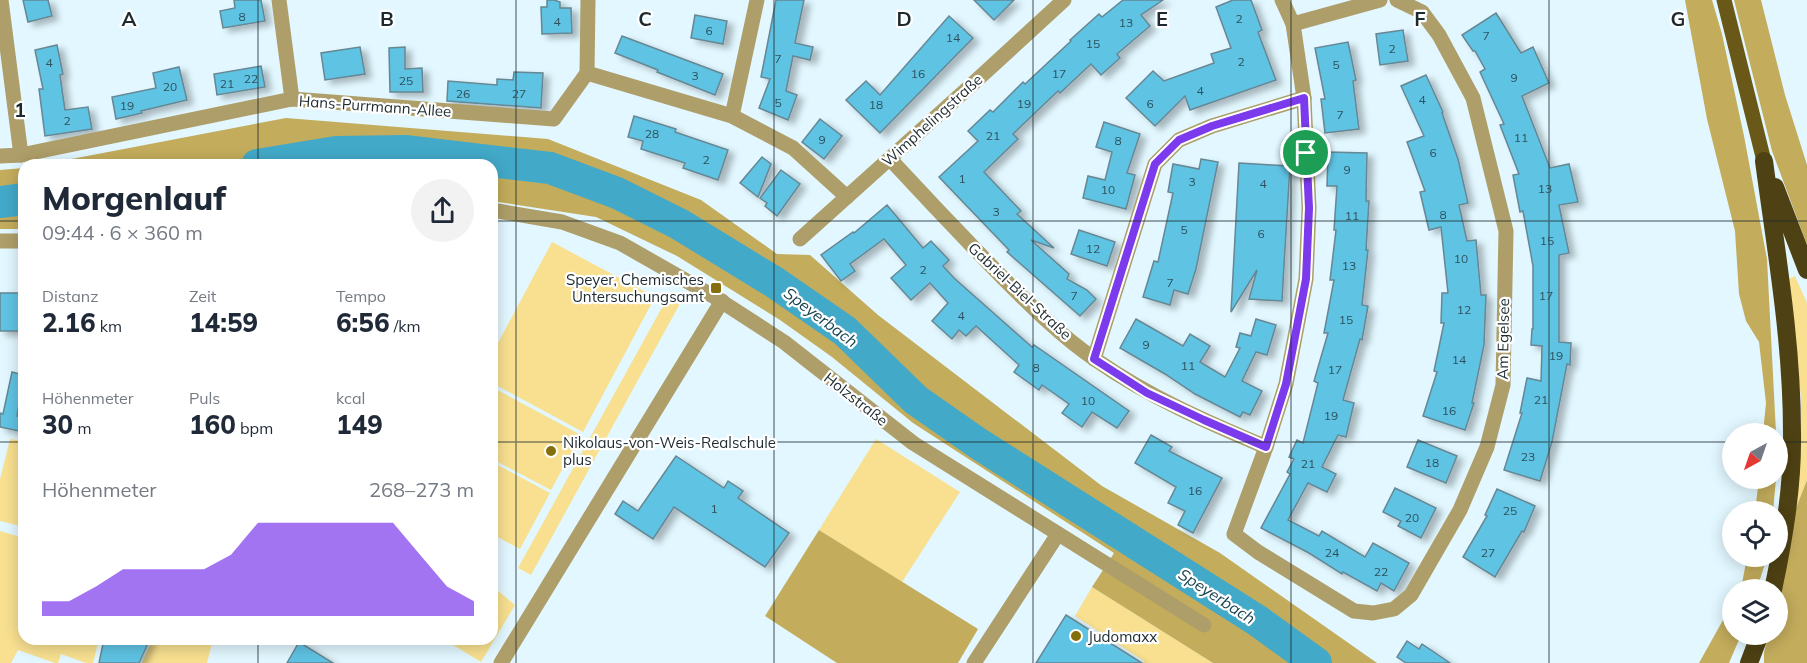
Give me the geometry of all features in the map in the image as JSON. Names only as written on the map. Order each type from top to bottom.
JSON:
[{"type":"highway","points":[[1764,160],[1807,270]]},
{"type":"highway","points":[[1764,160],[1791,385],[1792,435],[1783,544],[1775,579]]},
{"type":"highway","points":[[1749,663],[1756,645]]},
{"type":"main road","points":[[1724,0],[1764,160]]},
{"type":"street","points":[[1,0],[21,155]]},
{"type":"street","points":[[279,0],[292,99]]},
{"type":"street","points":[[588,0],[587,74],[732,116],[792,148],[847,197]]},
{"type":"street","points":[[732,116],[757,0]]},
{"type":"street","name":"Wimphelingstraße","points":[[800,239],[1064,0]]},
{"type":"street","points":[[1266,447],[1286,384],[1306,279],[1309,208],[1304,98],[1293,24],[1282,0]]},
{"type":"street","points":[[1293,24],[1380,0]]},
{"type":"street","name":"Am Egelsee","points":[[1266,447],[1234,534],[1258,552],[1354,610],[1373,613],[1394,609],[1411,595],[1460,510],[1487,447],[1503,385],[1506,231],[1473,98],[1439,35],[1422,12],[1397,0]]},
{"type":"street","name":"Hans-Purrmann-Allee","points":[[0,156],[21,155],[292,99],[554,119],[587,74]]},
{"type":"street","points":[[1094,359],[1155,164],[1179,140],[1212,126],[1304,98]]},
{"type":"street","name":"Gabriel-Biel-Straße","points":[[890,159],[1037,311],[1094,359],[1147,393],[1266,447]]},
{"type":"street","name":"Holzstraße","points":[[498,211],[562,222],[620,243],[722,301],[784,342],[912,443],[1204,625]]},
{"type":"street","points":[[0,241],[18,241]]},
{"type":"street","points":[[501,663],[722,301]]},
{"type":"street","points":[[974,663],[1058,534]]},
{"type":"shaded area","points":[[1685,0],[1712,0],[1722,34],[1744,136],[1767,259],[1775,423],[1764,423],[1766,403],[1759,342],[1746,321],[1739,294],[1735,231],[1707,119]]},
{"type":"shaded area","points":[[1734,0],[1761,0],[1785,95],[1807,165],[1807,245],[1772,151]]},
{"type":"shaded area","points":[[286,118],[548,139],[701,200],[777,254],[810,255],[878,315],[1102,486],[1220,553],[1377,663],[1213,663],[1092,587],[1114,553],[913,423],[832,357],[780,320],[677,256],[596,217],[498,202],[498,159],[71,159]]},
{"type":"shaded area","points":[[18,168],[18,229],[0,229],[0,170]]},
{"type":"shaded area","points":[[552,242],[655,297],[583,432],[498,386],[498,343]]},
{"type":"shaded area","points":[[1795,276],[1807,303],[1807,480],[1796,508],[1801,445],[1801,398],[1789,279]]},
{"type":"shaded area","points":[[670,293],[682,300],[531,575],[518,568]]},
{"type":"shaded area","points":[[498,390],[581,435],[551,490],[498,462]]},
{"type":"shaded area","points":[[10,439],[18,440],[18,526],[0,521],[0,479]]},
{"type":"shaded area","points":[[876,439],[960,492],[902,582],[819,530]]},
{"type":"shaded area","points":[[498,465],[550,493],[520,549],[498,537]]},
{"type":"shaded area","points":[[1807,480],[1807,663],[1764,663],[1766,645],[1788,645],[1788,579],[1784,579],[1786,567],[1788,567],[1796,508]]},
{"type":"shaded area","points":[[1758,489],[1775,489],[1774,501],[1756,501]]},
{"type":"shaded area","points":[[819,530],[978,629],[958,663],[837,663],[765,616]]},
{"type":"shaded area","points":[[0,531],[18,536],[18,645],[98,645],[93,663],[86,663],[61,654],[58,663],[55,663],[18,650],[11,663],[0,663]]},
{"type":"shaded area","points":[[1745,567],[1764,567],[1760,579],[1743,579]]},
{"type":"shaded area","points":[[1092,587],[1213,663],[1144,663],[1075,616]]},
{"type":"shaded area","points":[[498,591],[515,605],[498,634]]},
{"type":"shaded area","points":[[1722,622],[1722,645],[1737,645],[1729,663],[1699,663]]},
{"type":"shaded area","points":[[150,645],[212,645],[207,663],[142,663]]},
{"type":"shaded area","points":[[453,645],[491,645],[481,662]]},
{"type":"building","points":[[23,0],[48,0],[52,16],[28,22]]},
{"type":"building","points":[[234,0],[261,0],[265,21],[223,28],[220,11],[235,8]]},
{"type":"building","points":[[547,0],[560,2],[560,8],[571,8],[572,33],[542,34],[541,7],[547,7]]},
{"type":"building","points":[[776,0],[804,0],[795,43],[813,47],[810,60],[793,56],[786,91],[797,95],[788,120],[759,108],[770,79],[761,77]]},
{"type":"building","points":[[974,0],[1014,0],[994,20]]},
{"type":"building","points":[[1123,0],[1163,0],[1141,15],[1150,26],[1117,54],[1120,58],[1101,75],[1091,64],[1060,93],[1058,91],[1013,134],[1018,139],[984,172],[1021,211],[1017,214],[1054,248],[1031,240],[1069,274],[1067,279],[1087,290],[1096,299],[1080,316],[1007,252],[1009,250],[939,177],[978,141],[968,131],[990,110],[993,112],[1023,82],[1025,84],[1099,14],[1102,17]]},
{"type":"building","points":[[1233,0],[1251,0],[1262,30],[1258,32],[1276,80],[1190,110],[1185,96],[1155,126],[1126,98],[1153,71],[1164,81],[1214,63],[1211,54],[1231,48],[1216,7]]},
{"type":"building","points":[[1496,13],[1521,53],[1533,47],[1549,83],[1522,96],[1550,168],[1569,164],[1578,202],[1559,205],[1569,253],[1559,255],[1559,342],[1571,343],[1570,365],[1567,364],[1552,442],[1540,481],[1504,470],[1522,413],[1520,413],[1527,378],[1541,381],[1542,346],[1531,345],[1533,266],[1523,211],[1520,212],[1513,175],[1519,174],[1500,125],[1504,124],[1480,72],[1485,69],[1475,51],[1462,35]]},
{"type":"building","points":[[695,15],[727,21],[723,44],[691,38]]},
{"type":"building","points":[[949,16],[973,38],[880,133],[846,100],[866,81],[880,95]]},
{"type":"building","points":[[1403,30],[1408,61],[1380,65],[1376,34]]},
{"type":"building","points":[[622,36],[723,74],[715,95],[615,53]]},
{"type":"building","points":[[1348,42],[1356,80],[1353,81],[1359,129],[1325,133],[1321,99],[1325,99],[1315,48]]},
{"type":"building","points":[[57,45],[63,74],[60,75],[65,110],[88,107],[92,129],[45,136],[39,89],[43,89],[35,50]]},
{"type":"building","points":[[360,47],[365,74],[325,80],[321,53]]},
{"type":"building","points":[[405,47],[405,69],[422,68],[423,92],[390,92],[389,48]]},
{"type":"building","points":[[261,66],[265,87],[217,95],[214,74]]},
{"type":"building","points":[[179,67],[187,100],[116,119],[112,97],[156,88],[153,73]]},
{"type":"building","points":[[514,72],[543,73],[541,108],[447,101],[448,81],[497,85],[497,79],[513,80]]},
{"type":"building","points":[[1426,75],[1443,112],[1458,159],[1468,203],[1459,205],[1467,241],[1476,240],[1481,295],[1486,295],[1484,345],[1472,403],[1474,403],[1465,430],[1423,416],[1437,372],[1434,371],[1444,323],[1441,323],[1442,293],[1448,293],[1441,227],[1429,230],[1420,192],[1425,191],[1407,142],[1424,136],[1401,86]]},
{"type":"building","points":[[634,116],[676,129],[675,132],[728,150],[718,180],[683,168],[685,163],[641,149],[643,141],[628,137]]},
{"type":"building","points":[[820,119],[842,136],[824,159],[802,142]]},
{"type":"building","points":[[1104,122],[1140,134],[1127,173],[1135,175],[1126,209],[1083,198],[1088,176],[1105,180],[1112,152],[1096,147]]},
{"type":"building","points":[[1328,152],[1367,153],[1366,201],[1369,201],[1366,250],[1368,250],[1362,305],[1368,306],[1362,340],[1360,339],[1343,400],[1354,403],[1346,437],[1338,435],[1322,467],[1336,474],[1327,492],[1308,483],[1288,520],[1319,536],[1322,531],[1365,557],[1373,543],[1409,563],[1394,591],[1381,583],[1377,591],[1261,528],[1290,474],[1287,472],[1294,459],[1289,457],[1297,440],[1303,443],[1318,383],[1314,381],[1328,333],[1324,333],[1334,280],[1330,280],[1336,230],[1334,230],[1337,186],[1327,186]]},
{"type":"building","points":[[762,157],[771,164],[758,197],[740,183]]},
{"type":"building","points":[[1201,159],[1218,162],[1196,269],[1188,294],[1174,290],[1170,305],[1143,297],[1154,261],[1158,262],[1173,193],[1168,192],[1173,164],[1199,169]]},
{"type":"building","points":[[1239,163],[1290,166],[1282,301],[1249,299],[1257,270],[1231,312]]},
{"type":"building","points":[[781,170],[800,184],[777,216],[765,206],[767,203],[760,198]]},
{"type":"building","points":[[887,205],[923,248],[931,241],[949,260],[943,266],[954,278],[1032,347],[1034,345],[1129,411],[1117,428],[1092,412],[1082,427],[1062,413],[1069,404],[1042,385],[1039,390],[1014,372],[1019,365],[976,326],[966,336],[959,330],[952,339],[932,321],[948,303],[930,283],[911,300],[891,278],[906,265],[884,239],[850,264],[855,271],[841,281],[821,255],[854,233]]},
{"type":"building","points":[[1079,230],[1115,242],[1107,266],[1071,254]]},
{"type":"building","points":[[0,293],[18,293],[18,331],[0,331]]},
{"type":"building","points":[[1136,319],[1183,346],[1190,334],[1210,346],[1200,362],[1225,377],[1240,348],[1236,347],[1240,333],[1251,336],[1256,319],[1276,325],[1267,355],[1256,352],[1242,381],[1262,391],[1250,415],[1243,412],[1240,417],[1195,394],[1120,348]]},
{"type":"building","points":[[12,372],[18,374],[18,431],[0,427],[0,413],[3,414]]},
{"type":"building","points":[[1151,435],[1172,447],[1169,451],[1222,478],[1193,533],[1178,525],[1185,511],[1168,503],[1176,487],[1135,463]]},
{"type":"building","points":[[1418,440],[1457,456],[1446,483],[1407,467]]},
{"type":"building","points":[[676,456],[724,488],[728,481],[743,491],[738,498],[789,533],[765,567],[674,507],[653,539],[615,514],[623,501],[638,511]]},
{"type":"building","points":[[1395,488],[1436,508],[1421,538],[1398,526],[1401,521],[1383,512]]},
{"type":"building","points":[[1497,489],[1535,506],[1524,532],[1522,531],[1495,577],[1463,557],[1487,516],[1485,515]]},
{"type":"building","name":"Judomaxx","points":[[1066,615],[1142,663],[1036,663]]},
{"type":"building","points":[[1407,641],[1419,649],[1422,644],[1450,663],[1406,663],[1397,657]]},
{"type":"building","points":[[103,645],[147,645],[139,663],[99,663]]},
{"type":"building","points":[[297,645],[304,645],[333,663],[287,663]]},
{"type":"waterway","name":"Speyerbach","points":[[293,159],[336,152],[405,151],[473,159]]},
{"type":"waterway","name":"Speyerbach","points":[[498,162],[550,168],[617,193],[679,224],[774,282],[845,331],[916,400],[979,444],[1258,621],[1316,663]]},
{"type":"waterway","name":"Speyerbach","points":[[0,202],[18,200]]},
{"type":"place","name":"Speyer, Chemisches Untersuchungsamt","points":[[716,288]]},
{"type":"place","name":"Nikolaus-von-Weis-Realschule plus","points":[[551,451]]},
{"type":"place","name":"Judomaxx","points":[[1076,636]]},
{"type":"route","points":[[1304,98],[1306,153],[1309,208],[1306,279],[1286,384],[1266,447],[1147,393],[1094,359],[1155,164],[1179,140],[1212,126],[1304,98]]}]
